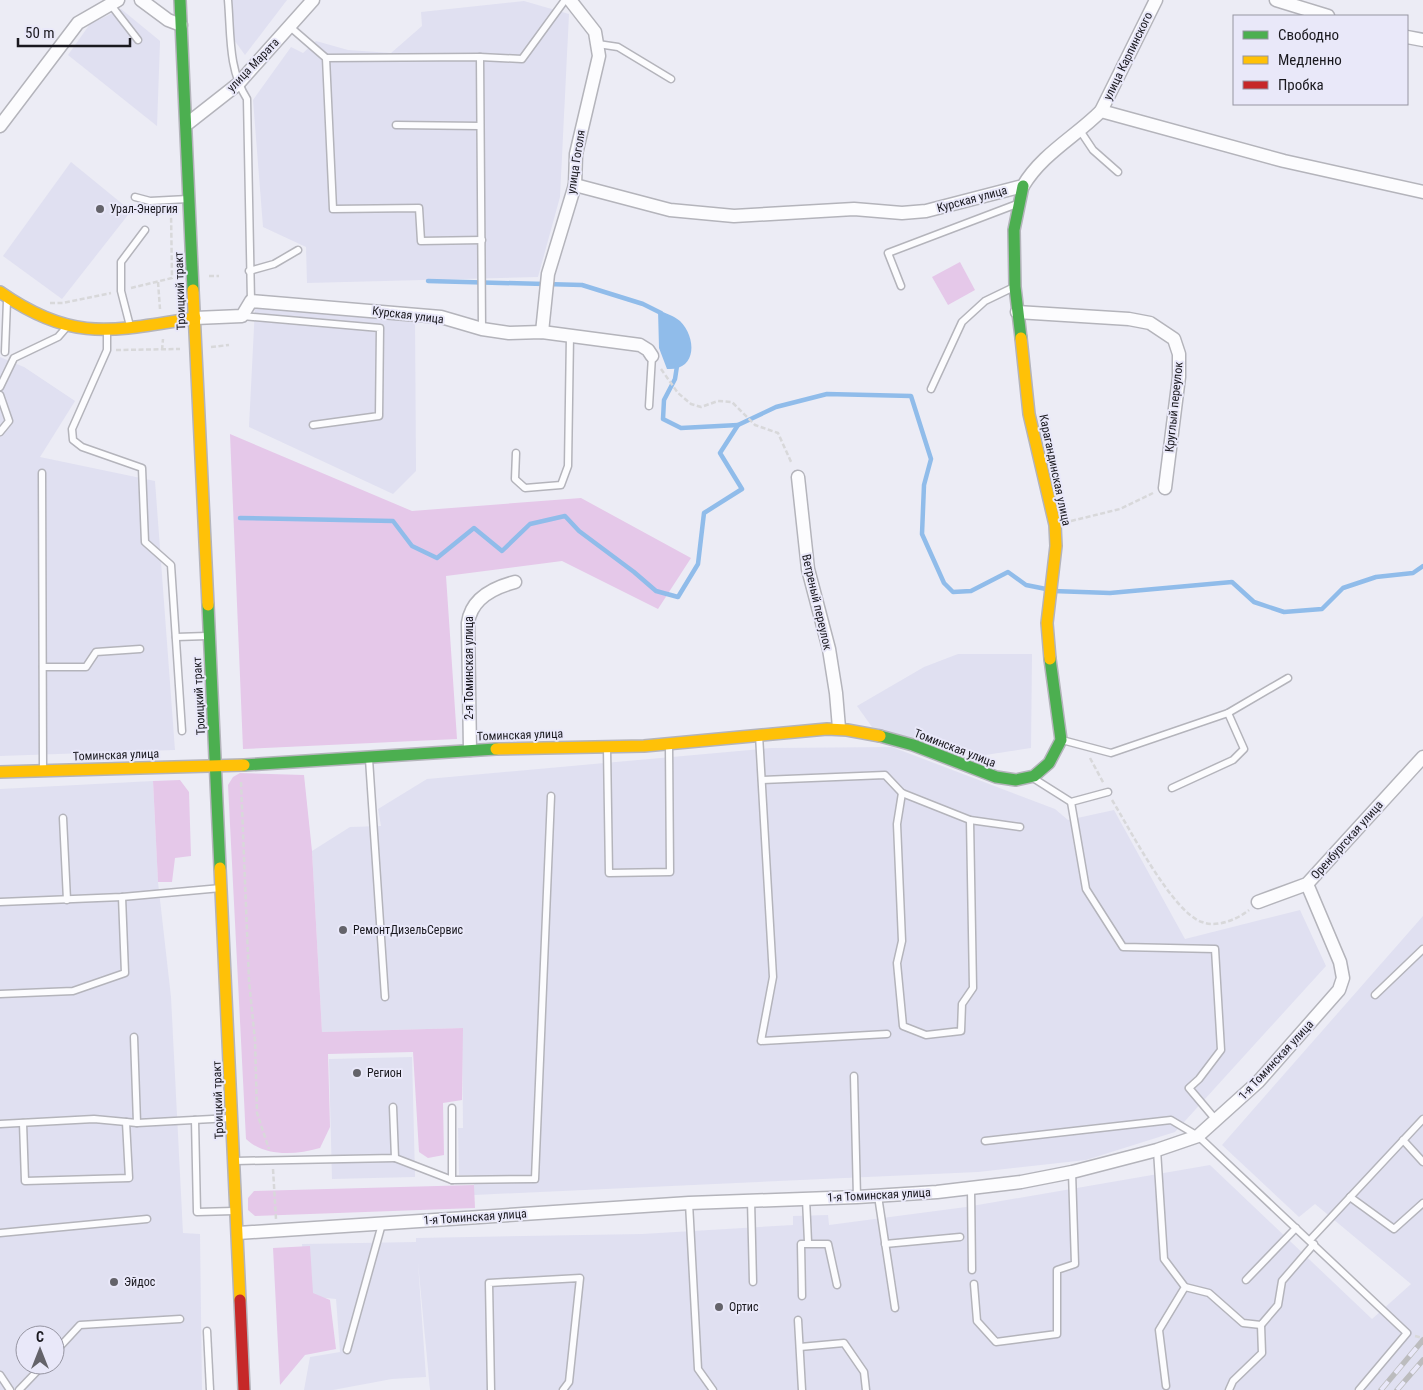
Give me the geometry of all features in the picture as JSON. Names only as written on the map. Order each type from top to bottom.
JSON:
[{"type":"street","points":[[141,0],[168,20],[181,25]]},
{"type":"street","name":"Троицкий тракт","points":[[180,0],[188,124],[196,348],[244,1390]]},
{"type":"street","name":"улица Марата","points":[[188,124],[238,84],[312,0]]},
{"type":"street","points":[[570,0],[595,32],[598,44]]},
{"type":"street","name":"улица Карпинского","points":[[1101,111],[1156,0]]},
{"type":"street","points":[[1276,0],[1325,15]]},
{"type":"street","points":[[0,126],[78,23],[114,2]]},
{"type":"street","points":[[1408,37],[1423,40]]},
{"type":"street","name":"улица Гоголя","points":[[542,332],[548,274],[575,186],[576,154],[599,56],[598,44]]},
{"type":"street","points":[[1101,111],[1284,161],[1423,192]]},
{"type":"street","name":"Курская улица","points":[[575,186],[670,210],[734,216],[854,209],[902,213],[926,212],[1023,186],[1031,172],[1044,158],[1080,132],[1101,111]]},
{"type":"street","name":"Карагандинская улица","points":[[1023,186],[1014,230],[1015,287],[1029,414],[1055,525],[1056,546],[1049,592],[1047,623],[1049,655],[1061,740]]},
{"type":"street","points":[[3,294],[32,313],[66,326],[107,329],[195,318],[242,316],[251,301]]},
{"type":"street","name":"Курская улица","points":[[251,301],[441,317],[482,329],[509,333],[542,332],[640,345],[648,350],[652,356]]},
{"type":"street","name":"Круглый переулок","points":[[1017,312],[1129,319],[1150,323],[1174,339],[1179,354],[1180,377],[1165,488]]},
{"type":"street","name":"Ветреный переулок","points":[[798,477],[808,569],[828,650],[836,693],[839,728]]},
{"type":"street","name":"2-я Томинская улица","points":[[470,750],[468,623],[470,610],[478,599],[502,585],[514,582]]},
{"type":"street","name":"Томинская улица","points":[[0,772],[240,765],[369,759],[470,750],[669,744],[758,734],[839,728],[914,745],[994,778],[1013,781],[1032,777]]},
{"type":"street","points":[[1032,777],[1048,766],[1057,752],[1061,740]]},
{"type":"street","name":"Оренбургская улица","points":[[1258,902],[1307,884],[1423,757]]},
{"type":"street","name":"1-я Томинская улица","points":[[238,1233],[690,1203],[878,1196],[971,1189],[1072,1172],[1156,1150],[1198,1136],[1217,1121],[1258,1082],[1339,990],[1342,978],[1340,962],[1307,884]]},
{"type":"lane","points":[[228,0],[233,65],[238,84],[247,99],[251,301]]},
{"type":"lane","points":[[290,26],[326,58],[480,57],[522,59],[565,0]]},
{"type":"lane","points":[[114,2],[138,40]]},
{"type":"lane","points":[[598,44],[618,47],[671,78]]},
{"type":"lane","points":[[480,57],[482,329]]},
{"type":"lane","points":[[326,58],[332,209],[419,208],[422,241],[482,240]]},
{"type":"lane","points":[[396,125],[480,126]]},
{"type":"lane","points":[[1080,132],[1093,150],[1118,172]]},
{"type":"lane","points":[[135,198],[150,202],[190,199]]},
{"type":"lane","points":[[900,286],[888,253],[1018,204]]},
{"type":"lane","points":[[130,326],[121,291],[121,262],[145,230]]},
{"type":"lane","points":[[249,272],[274,264],[298,250]]},
{"type":"lane","points":[[931,389],[962,322],[985,301],[1015,287]]},
{"type":"lane","points":[[3,294],[3,350],[14,358]]},
{"type":"lane","points":[[242,316],[380,328],[379,416],[313,425]]},
{"type":"lane","points":[[0,387],[14,358],[58,337],[66,326]]},
{"type":"lane","points":[[107,329],[107,350],[72,429],[73,440],[82,447],[142,468],[145,542],[171,564],[182,732]]},
{"type":"lane","points":[[516,453],[515,479],[525,488],[562,485],[568,466],[570,335]]},
{"type":"lane","points":[[649,406],[652,356]]},
{"type":"lane","points":[[0,395],[9,421],[0,432]]},
{"type":"lane","points":[[42,473],[43,771]]},
{"type":"lane","points":[[176,637],[210,636]]},
{"type":"lane","points":[[43,668],[86,667],[96,652],[140,649]]},
{"type":"lane","points":[[1061,740],[1111,753],[1228,713],[1288,678]]},
{"type":"lane","points":[[1172,788],[1233,760],[1244,749],[1228,713]]},
{"type":"lane","points":[[758,734],[773,977],[760,1041],[886,1034]]},
{"type":"lane","points":[[606,746],[609,873],[670,872],[669,744]]},
{"type":"lane","points":[[369,759],[385,997]]},
{"type":"lane","points":[[762,780],[885,775],[902,793],[970,820],[1020,827]]},
{"type":"lane","points":[[1032,777],[1071,802],[1086,889],[1123,947],[1215,949],[1221,1050],[1199,1079],[1189,1088],[1217,1121]]},
{"type":"lane","points":[[1071,802],[1108,792]]},
{"type":"lane","points":[[902,793],[897,824],[902,941],[897,963],[902,1017],[903,1026],[926,1035],[961,1031],[962,1004],[973,988],[970,820]]},
{"type":"lane","points":[[234,1161],[395,1158],[452,1180],[535,1179],[551,796]]},
{"type":"lane","points":[[63,818],[67,900]]},
{"type":"lane","points":[[0,902],[122,897],[222,888]]},
{"type":"lane","points":[[0,994],[73,991],[125,972],[122,897]]},
{"type":"lane","points":[[1375,995],[1423,949]]},
{"type":"lane","points":[[134,1037],[137,1123]]},
{"type":"lane","points":[[854,1076],[857,1197]]},
{"type":"lane","points":[[393,1107],[395,1158]]},
{"type":"lane","points":[[452,1108],[452,1180]]},
{"type":"lane","points":[[0,1124],[94,1119],[137,1123],[232,1118]]},
{"type":"lane","points":[[1229,1390],[1234,1381],[1262,1353],[1261,1325],[1278,1305],[1282,1281],[1350,1197],[1423,1119]]},
{"type":"lane","points":[[195,1120],[197,1212],[237,1211]]},
{"type":"lane","points":[[985,1142],[1171,1120],[1198,1136],[1407,1333],[1360,1390]]},
{"type":"lane","points":[[23,1123],[25,1181],[129,1178],[126,1122]]},
{"type":"lane","points":[[1403,1140],[1423,1162]]},
{"type":"lane","points":[[1156,1150],[1164,1259],[1185,1287],[1209,1293],[1243,1323],[1261,1325]]},
{"type":"lane","points":[[974,1284],[977,1321],[996,1342],[1058,1334],[1057,1270],[1075,1264],[1072,1172]]},
{"type":"lane","points":[[971,1189],[972,1270]]},
{"type":"lane","points":[[878,1196],[895,1308]]},
{"type":"lane","points":[[1350,1197],[1394,1229],[1423,1203]]},
{"type":"lane","points":[[806,1199],[808,1242]]},
{"type":"lane","points":[[751,1200],[753,1282]]},
{"type":"lane","points":[[690,1203],[698,1369],[713,1390]]},
{"type":"lane","points":[[0,1233],[147,1219]]},
{"type":"lane","points":[[347,1350],[382,1224]]},
{"type":"lane","points":[[1246,1280],[1296,1228]]},
{"type":"lane","points":[[885,1244],[960,1237]]},
{"type":"lane","points":[[802,1296],[801,1244],[808,1242],[828,1244],[837,1285]]},
{"type":"lane","points":[[491,1390],[489,1283],[580,1278],[569,1382],[563,1390]]},
{"type":"lane","points":[[1166,1386],[1158,1330],[1185,1287]]},
{"type":"lane","points":[[65,1341],[80,1325],[180,1319]]},
{"type":"lane","points":[[798,1320],[802,1390]]},
{"type":"lane","points":[[207,1331],[210,1390]]},
{"type":"lane","points":[[800,1347],[844,1343],[864,1372],[866,1390]]},
{"type":"lane","points":[[0,1375],[10,1390]]},
{"type":"lane","points":[[19,1390],[33,1375]]},
{"type":"path","points":[[107,350],[196,348],[229,345]]},
{"type":"path","points":[[652,356],[678,393],[692,404],[701,407],[718,401],[732,402],[755,425],[778,433],[798,477]]},
{"type":"path","points":[[1055,525],[1120,509],[1165,488]]},
{"type":"path","points":[[1085,746],[1108,792],[1171,898],[1201,922],[1211,924],[1230,921],[1258,902]]},
{"type":"path","points":[[240,765],[249,981],[255,1040],[257,1113],[272,1160],[276,1230]]},
{"type":"shaded area","points":[[226,0],[287,0],[245,55],[229,33]]},
{"type":"shaded area","points":[[524,1],[569,14],[560,197],[538,277],[307,283],[306,247],[263,227],[253,100],[291,47],[303,53],[316,41],[348,50],[391,53],[422,26],[421,12]]},
{"type":"shaded area","points":[[121,9],[160,41],[157,126],[68,55],[90,24]]},
{"type":"shaded area","points":[[71,162],[131,211],[62,299],[3,256]]},
{"type":"shaded area","points":[[960,262],[975,290],[948,305],[932,277]]},
{"type":"shaded area","points":[[255,308],[415,321],[416,471],[393,494],[249,427]]},
{"type":"shaded area","points":[[0,357],[24,367],[75,401],[40,457],[155,481],[175,750],[0,756]]},
{"type":"shaded area","points":[[230,434],[412,511],[581,498],[691,558],[658,609],[562,561],[446,576],[457,739],[243,749]]},
{"type":"shaded area","points":[[958,654],[1032,654],[1031,748],[979,756],[872,727],[857,706],[924,667]]},
{"type":"shaded area","points":[[892,747],[1055,809],[1068,820],[1114,810],[1185,939],[1300,910],[1326,966],[1175,1132],[1086,1160],[978,1172],[474,1195],[474,1175],[459,1175],[458,1128],[463,1128],[462,1028],[322,1032],[312,851],[350,827],[381,826],[378,809],[427,779],[771,748]]},
{"type":"shaded area","points":[[240,773],[304,775],[312,851],[322,1032],[463,1028],[462,1100],[443,1103],[444,1155],[428,1158],[419,1152],[413,1052],[328,1054],[330,1127],[320,1148],[291,1153],[271,1152],[254,1145],[246,1139],[228,785],[233,777]]},
{"type":"shaded area","points":[[180,780],[189,792],[191,856],[175,858],[172,882],[158,882],[153,781]]},
{"type":"shaded area","points":[[153,781],[158,882],[171,997],[183,1233],[200,1234],[202,1390],[0,1390],[0,789]]},
{"type":"shaded area","points":[[1423,916],[1423,1390],[430,1390],[418,1263],[426,1377],[392,1379],[333,1390],[304,1390],[310,1357],[340,1352],[336,1299],[305,1296],[302,1244],[416,1242],[416,1238],[642,1234],[793,1225],[793,1216],[828,1215],[829,1225],[966,1207],[1210,1165],[1372,1319],[1411,1284],[1315,1204],[1299,1217],[1222,1145]]},
{"type":"shaded area","points":[[412,1057],[415,1177],[332,1179],[329,1059]]},
{"type":"shaded area","points":[[474,1185],[475,1208],[255,1216],[248,1210],[248,1198],[254,1191]]},
{"type":"shaded area","points":[[310,1246],[313,1293],[330,1300],[336,1349],[305,1355],[280,1385],[273,1248]]},
{"type":"water","points":[[658,310],[680,321],[686,328],[689,336],[691,352],[689,359],[684,365],[677,368],[667,369],[659,348]]},
{"type":"waterway","points":[[428,281],[582,285],[643,304],[661,313]]},
{"type":"waterway","points":[[677,366],[675,379],[664,400],[663,419],[681,428],[738,425]]},
{"type":"waterway","points":[[240,518],[393,521],[412,546],[437,558],[474,528],[502,551],[530,524],[565,516],[579,531],[656,591],[678,597],[698,564],[704,513],[742,489],[720,453],[738,425],[776,407],[827,394],[911,396],[931,459],[924,485],[922,534],[944,583],[953,592],[971,591],[1008,572],[1026,585],[1046,589]]},
{"type":"waterway","points":[[1053,591],[1110,593],[1232,582],[1254,602],[1284,612],[1322,609],[1343,588],[1376,577],[1413,573],[1423,566]]},
{"type":"railway","points":[[1381,1390],[1423,1340]]},
{"type":"railway","points":[[1397,1390],[1423,1360]]},
{"type":"traffic: fast","points":[[180,0],[193,290]]},
{"type":"traffic: fast","points":[[1021,338],[1015,287],[1014,230],[1023,186]]},
{"type":"traffic: fast","points":[[208,605],[220,868]]},
{"type":"traffic: fast","points":[[880,736],[913,745],[996,777],[1016,780],[1034,776],[1049,763],[1061,740],[1050,659]]},
{"type":"traffic: fast","points":[[244,765],[496,749]]},
{"type":"traffic: slow","points":[[193,290],[208,605]]},
{"type":"traffic: slow","points":[[0,292],[26,308],[50,319],[72,326],[94,329],[140,327],[195,318]]},
{"type":"traffic: slow","points":[[1021,338],[1029,414],[1055,525],[1056,546],[1047,623],[1050,659]]},
{"type":"traffic: slow","points":[[496,749],[644,746],[827,729],[847,730],[880,736]]},
{"type":"traffic: slow","points":[[0,772],[244,765]]},
{"type":"traffic: slow","points":[[220,868],[240,1300]]},
{"type":"traffic: jam","points":[[240,1300],[244,1390]]},
{"type":"place","name":"Урал-Энергия","points":[[100,209]]},
{"type":"place","name":"РемонтДизельСервис","points":[[343,930]]},
{"type":"place","name":"Регион","points":[[357,1073]]},
{"type":"place","name":"Эйдос","points":[[114,1282]]},
{"type":"place","name":"Ортис","points":[[719,1307]]}]
